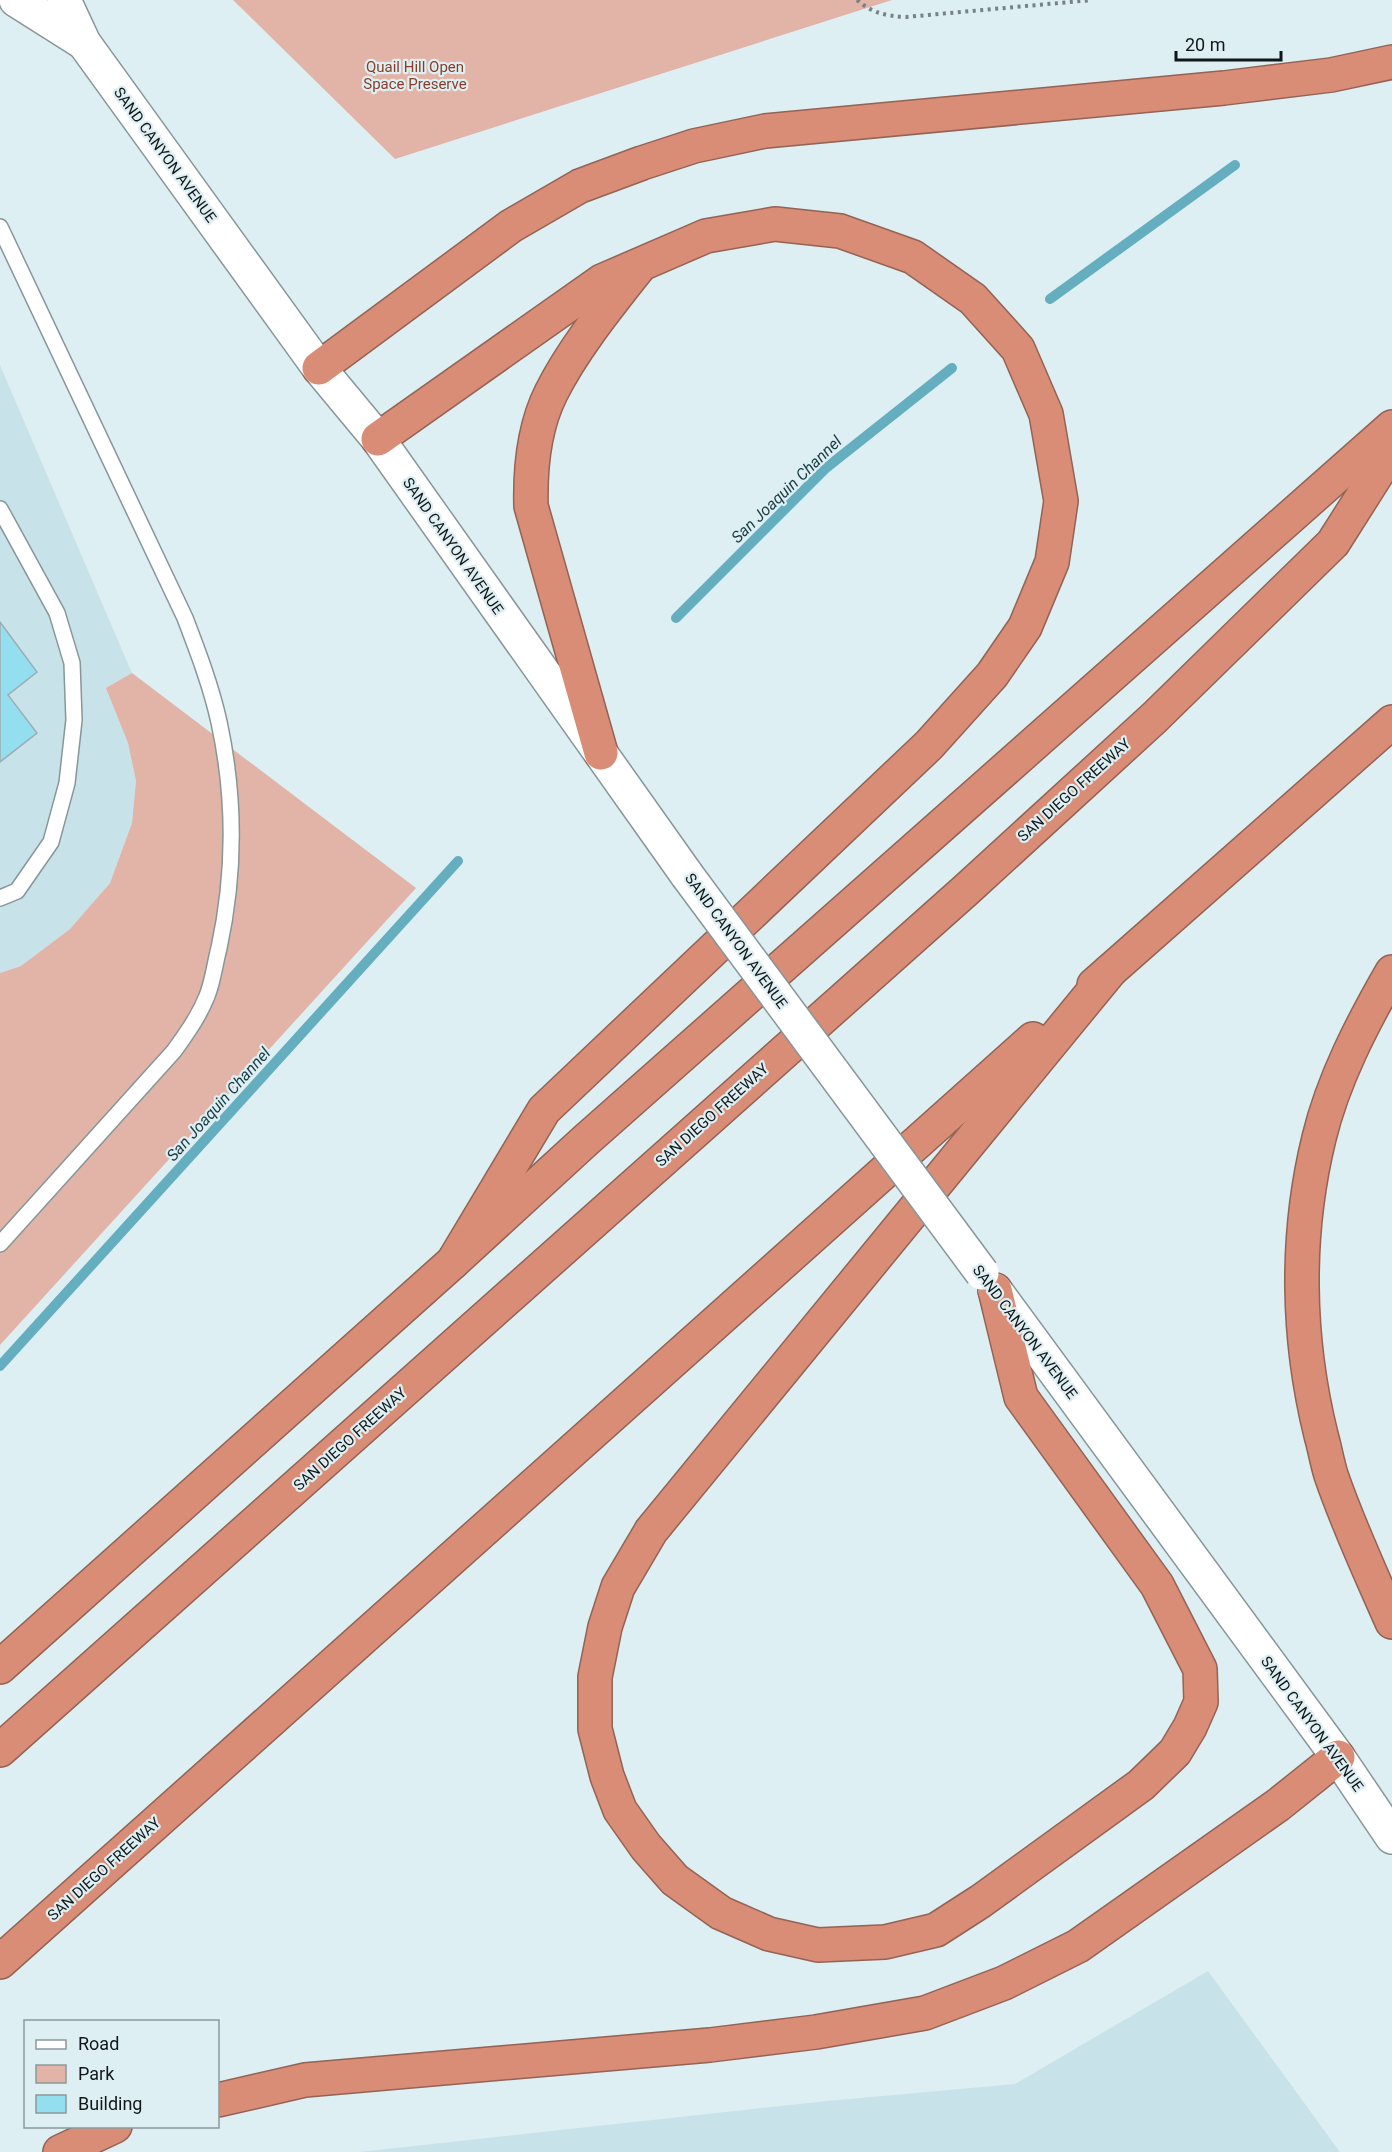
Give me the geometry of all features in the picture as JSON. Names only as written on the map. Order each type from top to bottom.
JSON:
[{"type":"highway","points":[[320,368],[512,226],[580,186],[694,146],[765,131],[1224,88],[1331,75],[1392,62]]},
{"type":"highway","points":[[378,439],[602,281],[706,236],[775,224],[840,231],[913,257],[973,299],[1018,349],[1046,414],[1061,501],[1052,562],[1025,627],[992,675],[929,745],[544,1110],[453,1262]]},
{"type":"highway","points":[[601,753],[531,506],[530,477],[539,426],[551,393],[589,331],[641,265]]},
{"type":"highway","points":[[0,1667],[604,1124],[1392,427]]},
{"type":"highway","name":"SAN DIEGO FREEWAY","points":[[0,1750],[966,890],[1154,718],[1333,543],[1392,450]]},
{"type":"highway","name":"SAN DIEGO FREEWAY","points":[[0,1962],[1110,970],[1392,722]]},
{"type":"highway","points":[[988,1282],[1022,1396],[1157,1585],[1200,1669],[1201,1702],[1175,1752],[1141,1785],[981,1901],[936,1930],[885,1942],[818,1945],[769,1934],[721,1913],[675,1880],[646,1847],[620,1810],[607,1776],[595,1729],[595,1677],[605,1627],[618,1587],[651,1531],[1110,970]]},
{"type":"highway","points":[[1392,972],[1369,1013],[1339,1078],[1319,1137],[1302,1250],[1303,1328],[1313,1401],[1331,1474],[1392,1622]]},
{"type":"highway","points":[[219,2100],[305,2080],[710,2044],[816,2032],[925,2013],[1004,1983],[1078,1946],[1278,1805],[1338,1757]]},
{"type":"highway","points":[[60,2152],[114,2128]]},
{"type":"main road","name":"SAND CANYON AVENUE","points":[[16,0],[84,43]]},
{"type":"main road","name":"SAND CANYON AVENUE","points":[[64,0],[84,43],[320,368],[378,439],[687,875],[1338,1757],[1392,1837]]},
{"type":"lane","points":[[0,228],[185,618],[203,666],[219,722],[229,782],[232,838],[227,909],[207,995],[193,1025],[174,1051],[2,1237]]},
{"type":"lane","points":[[0,509],[57,613],[72,663],[74,720],[67,783],[51,842],[17,891],[0,897]]},
{"type":"path","points":[[856,0],[868,10],[886,16],[906,17],[1092,0]]},
{"type":"shaded area","points":[[0,365],[132,673],[107,688],[128,743],[136,781],[132,823],[110,883],[70,929],[21,966],[0,973]]},
{"type":"shaded area","points":[[1208,1971],[1340,2152],[359,2152],[827,2101],[1015,2084]]},
{"type":"green space","name":"Quail Hill Open Space Preserve","points":[[233,0],[892,0],[395,159]]},
{"type":"green space","points":[[132,673],[416,888],[0,1345],[0,973],[21,966],[70,929],[110,883],[132,823],[136,781],[128,743],[106,688]]},
{"type":"building","points":[[0,622],[37,672],[8,695],[37,733],[0,762]]},
{"type":"waterway","name":"San Joaquin Channel","points":[[1050,299],[1235,165]]},
{"type":"waterway","name":"San Joaquin Channel","points":[[676,618],[826,468],[952,368]]},
{"type":"waterway","name":"San Joaquin Channel","points":[[0,1366],[458,861]]}]
